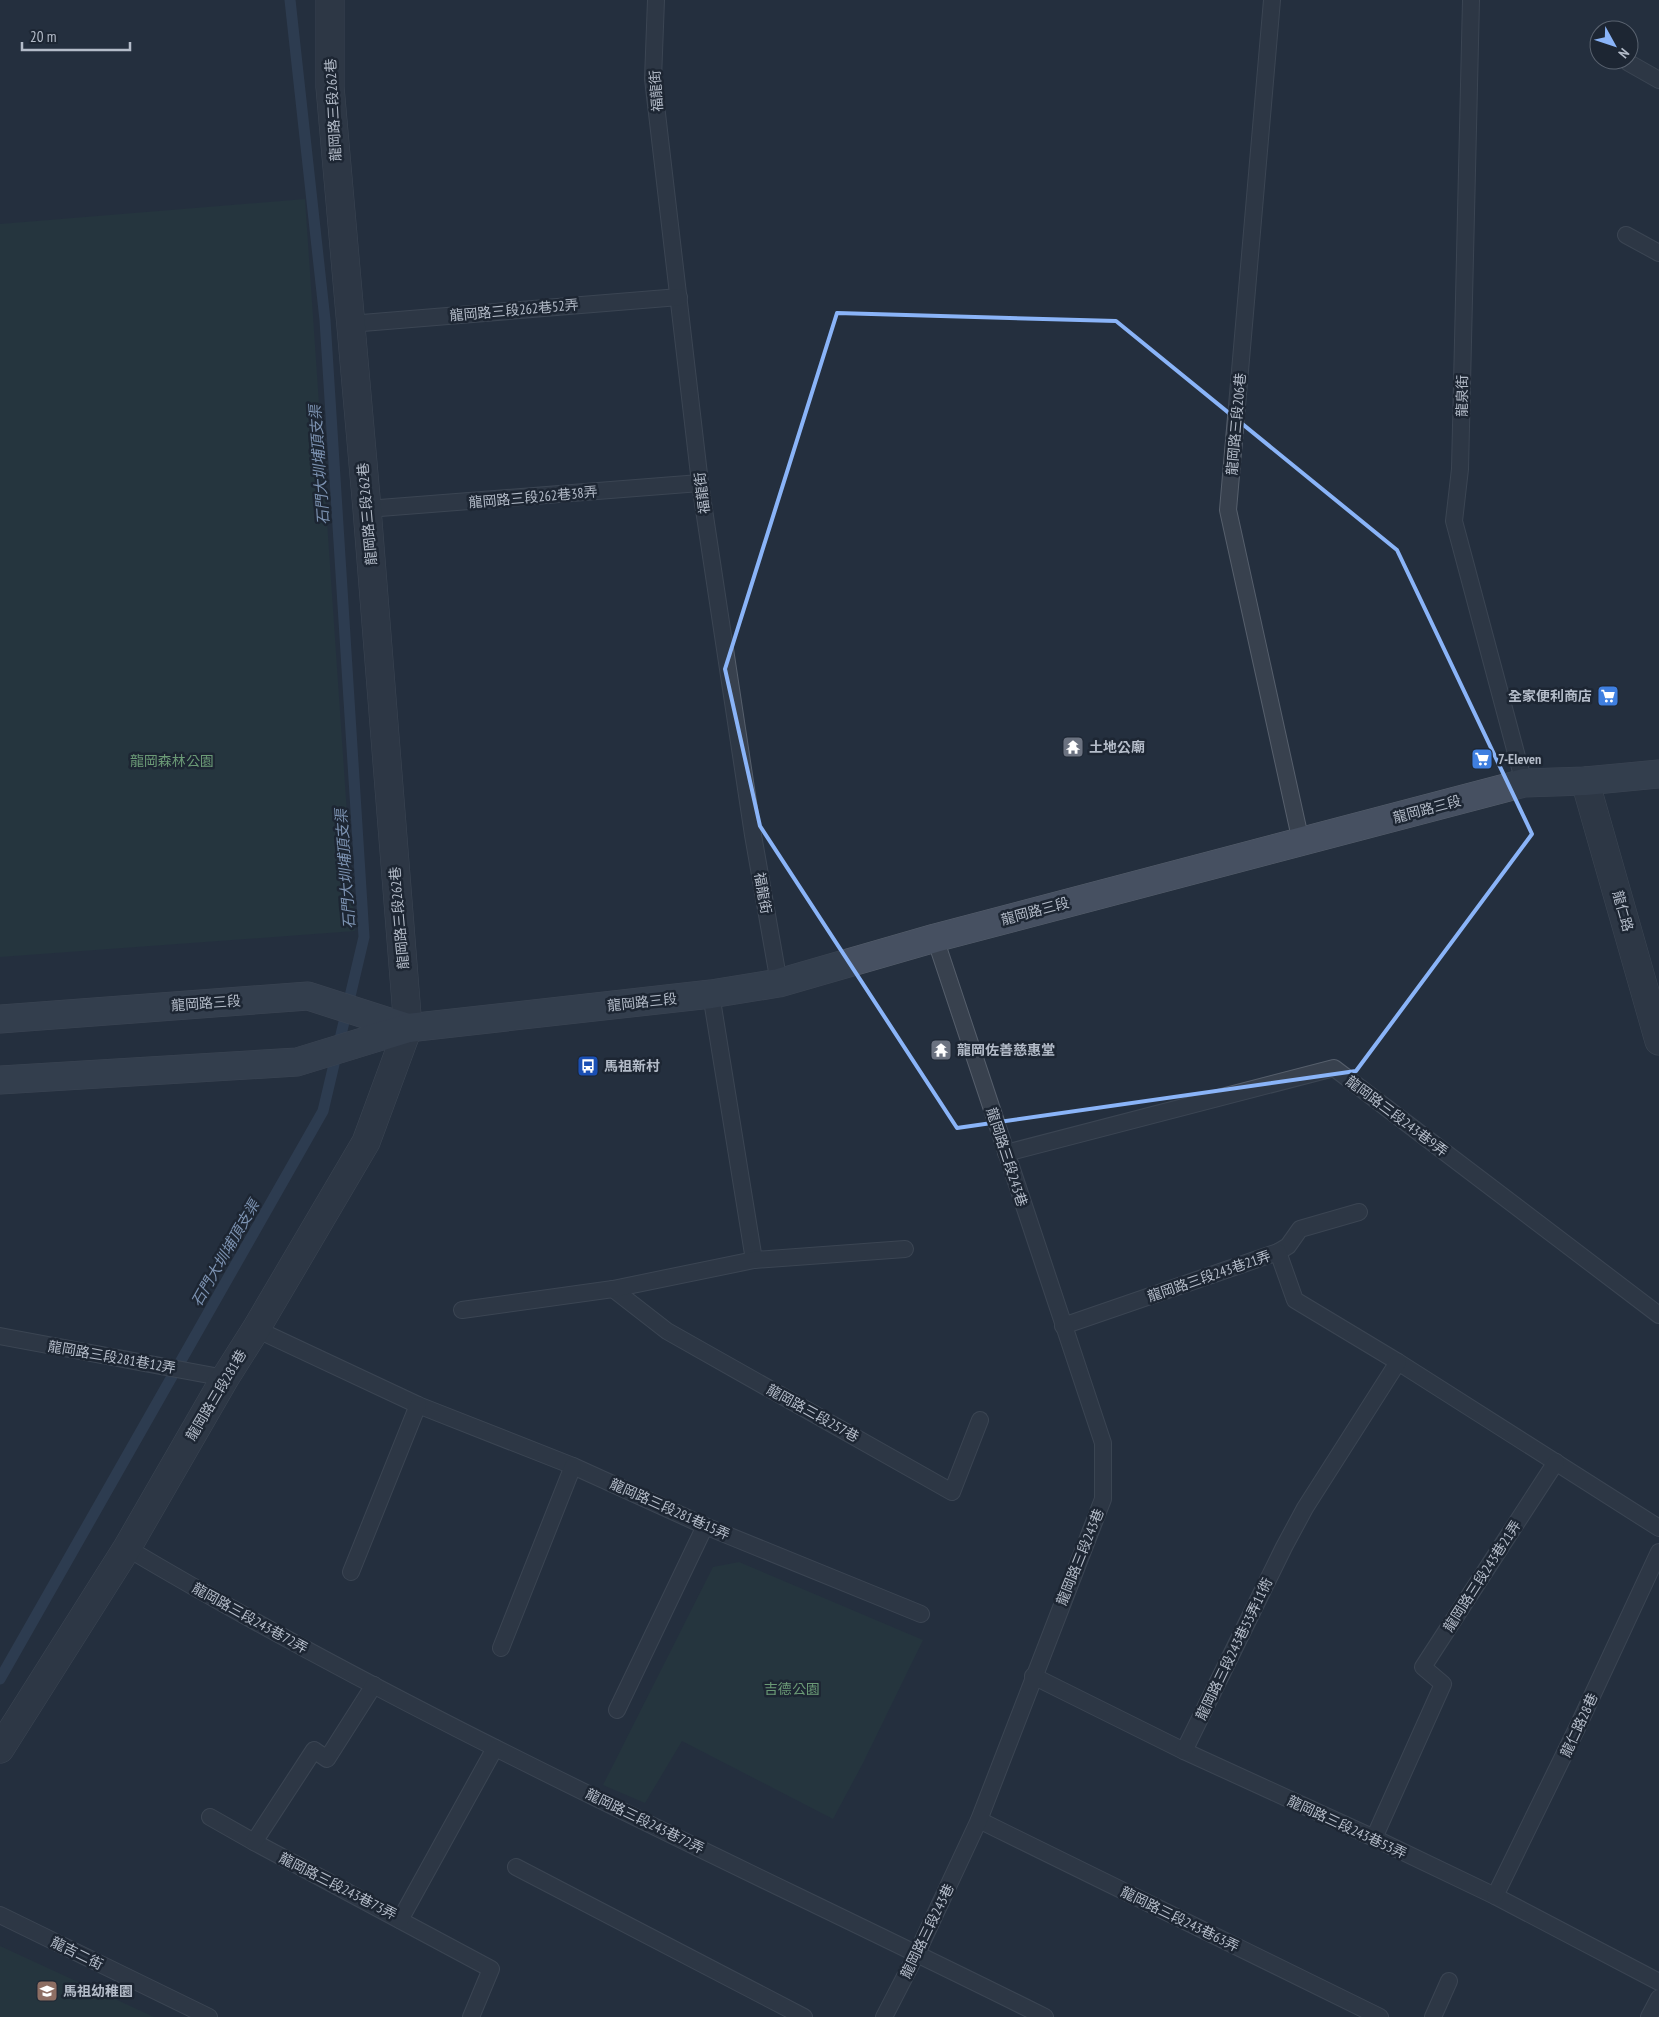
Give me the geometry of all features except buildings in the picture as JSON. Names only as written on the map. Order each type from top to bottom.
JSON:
[{"type":"main road","name":"龍岡路三段","points":[[0,1080],[297,1062],[408,1028],[711,994],[779,983],[935,938],[1524,783],[1585,781],[1659,774]]},
{"type":"main road","name":"龍岡路三段","points":[[0,1019],[308,996],[408,1028]]},
{"type":"street","name":"龍岡路三段262巷","points":[[330,0],[330,87],[367,509],[408,1028]]},
{"type":"street","name":"龍仁路","points":[[1585,781],[1653,992],[1659,1042]]},
{"type":"street","name":"龍岡路三段281巷","points":[[0,1750],[127,1548],[225,1378],[366,1142],[408,1028]]},
{"type":"lane","name":"福龍街","points":[[656,0],[653,79],[700,483],[753,835],[779,983]]},
{"type":"lane","name":"龍岡路三段206巷","points":[[1272,0],[1228,510],[1302,842]]},
{"type":"lane","name":"龍泉街","points":[[1471,0],[1460,469],[1454,521],[1524,783]]},
{"type":"lane","points":[[1639,69],[1659,80]]},
{"type":"lane","points":[[1626,235],[1659,253]]},
{"type":"lane","name":"龍岡路三段262巷52弄","points":[[350,324],[679,297]]},
{"type":"lane","name":"龍岡路三段262巷38弄","points":[[367,509],[700,483]]},
{"type":"lane","name":"龍岡路三段243巷","points":[[884,2017],[917,1953],[979,1820],[1033,1676],[1104,1498],[1103,1443],[935,938]]},
{"type":"lane","points":[[711,994],[754,1260]]},
{"type":"lane","name":"龍岡路三段243巷9弄","points":[[1006,1153],[1334,1068],[1659,1314]]},
{"type":"lane","points":[[1278,1252],[1288,1246],[1300,1229],[1359,1212]]},
{"type":"lane","points":[[462,1310],[613,1289],[754,1260],[905,1248]]},
{"type":"lane","name":"龍岡路三段243巷21弄","points":[[1063,1326],[1278,1252],[1295,1300],[1398,1362],[1659,1528]]},
{"type":"lane","name":"龍岡路三段257巷","points":[[613,1289],[667,1331],[952,1492],[980,1420]]},
{"type":"lane","name":"龍岡路三段281巷15弄","points":[[256,1329],[418,1405],[573,1466],[705,1526],[921,1614]]},
{"type":"lane","name":"龍岡路三段281巷12弄","points":[[0,1336],[225,1378]]},
{"type":"lane","name":"龍岡路三段243巷53弄11衖","points":[[1184,1751],[1305,1508],[1398,1362]]},
{"type":"lane","points":[[351,1572],[418,1405]]},
{"type":"lane","name":"龍岡路三段243巷21弄","points":[[1374,1838],[1443,1684],[1423,1667],[1556,1462]]},
{"type":"lane","points":[[501,1648],[573,1466]]},
{"type":"lane","points":[[617,1710],[705,1526]]},
{"type":"lane","name":"龍岡路三段243巷72弄","points":[[127,1548],[224,1606],[495,1748],[1045,2017]]},
{"type":"lane","name":"龍仁路28巷","points":[[1495,1896],[1578,1726],[1659,1552]]},
{"type":"lane","name":"龍岡路三段243巷53弄","points":[[1033,1676],[1184,1751],[1495,1896],[1659,1982]]},
{"type":"lane","points":[[254,1842],[314,1750],[327,1759],[374,1685]]},
{"type":"lane","name":"龍岡路三段243巷73弄","points":[[210,1817],[400,1920],[495,1748]]},
{"type":"lane","name":"龍岡路三段243巷63弄","points":[[979,1820],[1380,2017]]},
{"type":"lane","points":[[516,1867],[804,2017]]},
{"type":"lane","name":"龍吉二街","points":[[0,1915],[208,2017]]},
{"type":"lane","points":[[400,1920],[491,1969],[470,2017]]},
{"type":"lane","points":[[1434,2017],[1449,1981]]},
{"type":"lane","points":[[1649,2017],[1659,1998]]},
{"type":"highlighted area","points":[[837,313],[1116,321],[1397,550],[1532,834],[1356,1071],[957,1128],[760,826],[725,669]]},
{"type":"green space","name":"龍岡森林公園","points":[[305,199],[355,931],[0,957],[0,224]]},
{"type":"green space","name":"吉德公園","points":[[739,1562],[923,1640],[863,1763],[833,1819],[682,1741],[645,1803],[603,1785],[713,1567]]},
{"type":"green space","name":"馬祖幼稚園","points":[[0,1946],[154,2017],[0,2017]]},
{"type":"waterway","name":"石門大圳埔頂支渠","points":[[0,1679],[323,1111],[364,937],[325,320],[290,0]]},
{"type":"place","name":"全家便利商店","points":[[1608,696]]},
{"type":"place","name":"土地公廟","points":[[1073,747]]},
{"type":"place","name":"7-Eleven","points":[[1482,759]]},
{"type":"place","name":"龍岡佐善慈惠堂","points":[[941,1050]]},
{"type":"place","name":"馬祖新村","points":[[588,1066]]},
{"type":"place","name":"馬祖幼稚園","points":[[47,1991]]}]
